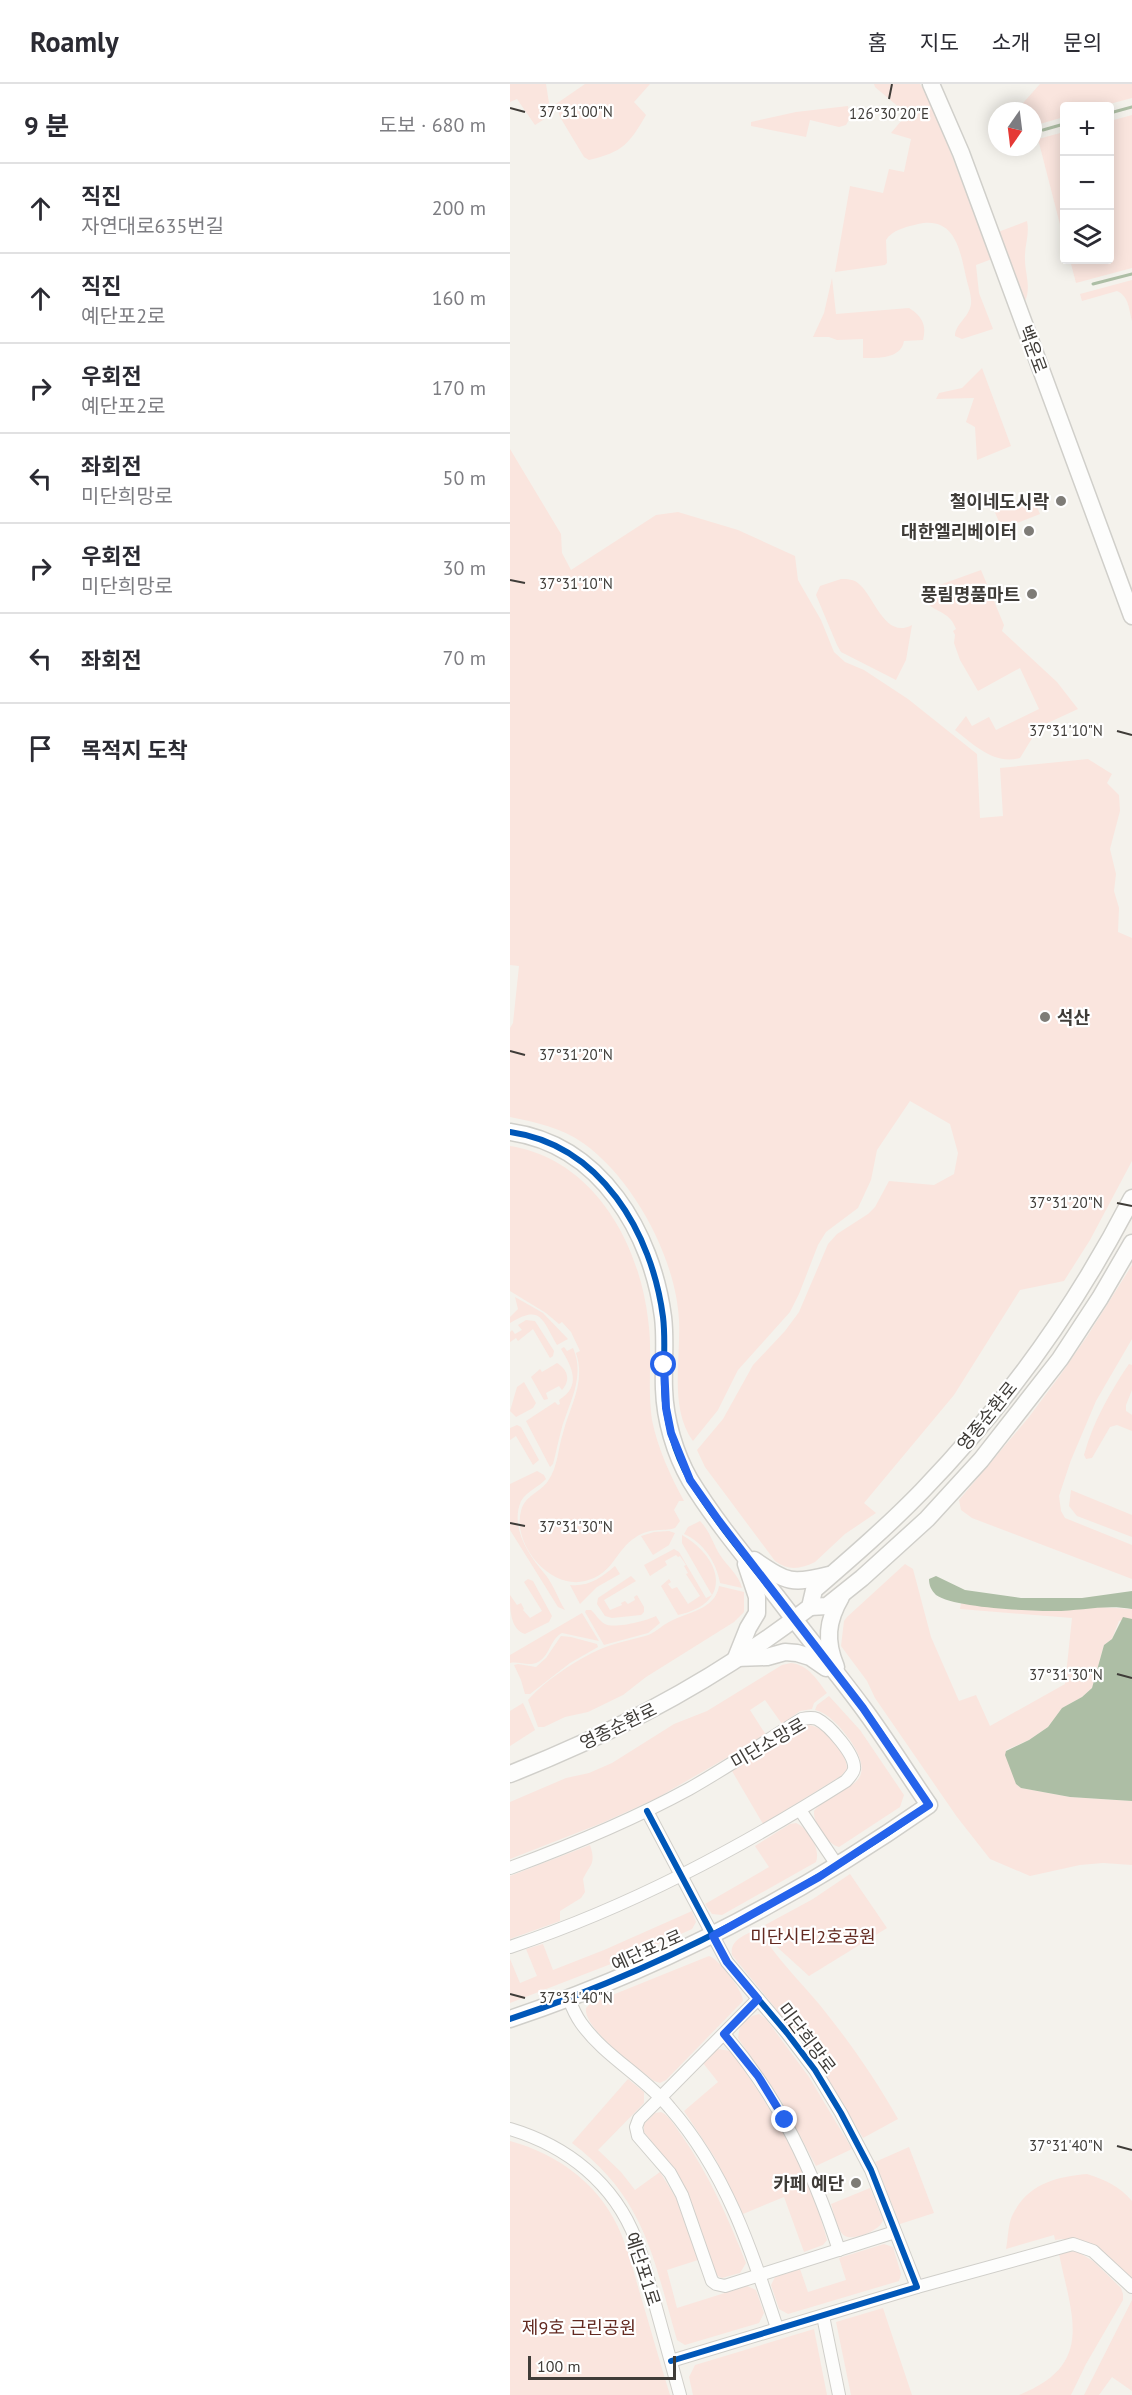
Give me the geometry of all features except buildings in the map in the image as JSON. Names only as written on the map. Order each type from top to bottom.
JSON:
[{"type":"street","name":"백운로","points":[[931,84],[961,153],[1132,616]]},
{"type":"street","name":"예단포2로","points":[[510,1132],[556,1146],[578,1158],[595,1172],[615,1194],[632,1219],[645,1246],[661,1301],[664,1335],[664,1391],[671,1433],[690,1480],[876,1727],[929,1805],[782,1899],[713,1936],[624,1977],[510,2019]]},
{"type":"street","name":"영종순환로","points":[[810,1607],[814,1590],[922,1491],[998,1404],[1062,1318],[1132,1198]]},
{"type":"street","name":"영종순환로","points":[[510,1774],[558,1755],[647,1713],[736,1658],[810,1607],[826,1606],[845,1591],[927,1519],[1008,1428],[1077,1333],[1132,1243]]},
{"type":"street","points":[[743,1553],[787,1581],[805,1581],[832,1575]]},
{"type":"street","points":[[743,1553],[758,1603],[755,1617],[736,1658],[767,1657],[785,1652],[797,1653],[810,1657],[841,1680]]},
{"type":"street","points":[[841,1680],[829,1647],[828,1634],[833,1614],[845,1591]]},
{"type":"street","name":"미단소망로","points":[[510,1868],[602,1832],[647,1811],[729,1766],[802,1719],[817,1719],[837,1736],[852,1759],[854,1769],[846,1781],[739,1846],[682,1876],[598,1914],[510,1947]]},
{"type":"street","points":[[800,1810],[837,1865]]},
{"type":"street","points":[[647,1811],[713,1936]]},
{"type":"street","name":"미단희망로","points":[[713,1936],[727,1962],[758,1999],[815,2070],[871,2170],[895,2232],[726,2286],[712,2281],[682,2195],[670,2173],[636,2132],[639,2119],[758,1999]]},
{"type":"street","points":[[568,1999],[580,2022],[593,2037],[661,2097],[694,2136],[711,2162],[732,2204],[777,2328]]},
{"type":"street","points":[[724,2034],[758,2076],[785,2120],[815,2184],[839,2250]]},
{"type":"street","name":"예단포1로","points":[[510,2129],[531,2135],[578,2161],[613,2198],[636,2241],[680,2395]]},
{"type":"street","points":[[895,2232],[917,2287]]},
{"type":"street","points":[[671,2361],[917,2287],[1073,2244],[1093,2251],[1132,2287]]},
{"type":"street","points":[[823,2316],[839,2395]]},
{"type":"green space","points":[[510,84],[546,84],[549,103],[554,113],[535,125],[517,99],[510,102]]},
{"type":"green space","points":[[585,84],[650,84],[634,102],[646,115],[635,133],[617,150],[589,160],[584,157],[560,117],[556,104]]},
{"type":"green space","points":[[874,84],[920,84],[932,105],[992,259],[976,265],[979,293],[993,329],[962,339],[955,336],[957,328],[970,309],[971,298],[958,246],[948,230],[940,225],[918,224],[892,234],[886,240],[887,263],[885,265],[835,272],[850,186],[883,193],[889,169],[904,172],[911,139],[891,133],[907,114]]},
{"type":"green space","points":[[1040,84],[1132,84],[1132,98],[1114,103],[1060,102],[1060,118],[1042,123],[1042,102],[1024,102]]},
{"type":"green space","points":[[848,106],[850,118],[846,125],[839,127],[810,120],[806,137],[751,126],[751,122],[796,112]]},
{"type":"green space","points":[[1132,115],[1132,268],[1076,283],[1071,264],[1114,264],[1114,120]]},
{"type":"green space","points":[[1060,133],[1060,224],[1042,155],[1042,138]]},
{"type":"green space","points":[[1027,221],[1025,265],[1028,293],[1024,303],[998,232]]},
{"type":"green space","points":[[832,278],[836,314],[909,308],[922,321],[923,340],[904,341],[898,351],[888,356],[863,358],[863,339],[837,340],[829,337],[813,337],[824,313]]},
{"type":"green space","points":[[1132,280],[1132,321],[1124,296],[1117,291],[1082,301],[1080,294]]},
{"type":"green space","points":[[982,368],[1011,446],[977,460],[975,427],[966,422],[974,398],[936,399],[939,393],[962,388]]},
{"type":"green space","points":[[510,449],[561,534],[562,553],[571,570],[656,515],[678,512],[738,530],[795,556],[798,580],[821,620],[834,652],[845,662],[864,670],[908,699],[977,754],[980,818],[1003,816],[1000,768],[1088,759],[1112,774],[1107,783],[1119,795],[1120,811],[1110,849],[1116,874],[1114,891],[1119,908],[1118,932],[1132,938],[1132,1161],[1090,1240],[1064,1281],[1020,1290],[954,1395],[864,1503],[876,1513],[845,1534],[815,1562],[805,1566],[790,1568],[775,1561],[705,1467],[697,1450],[723,1419],[753,1365],[785,1331],[799,1312],[828,1244],[837,1234],[875,1207],[889,1181],[934,1185],[954,1174],[958,1153],[950,1124],[910,1101],[877,1150],[871,1180],[858,1208],[826,1232],[818,1245],[790,1312],[738,1370],[718,1410],[693,1441],[681,1414],[679,1398],[679,1320],[676,1296],[661,1247],[649,1222],[619,1177],[602,1158],[583,1143],[539,1123],[510,1117],[510,1028],[513,1023],[519,966],[510,965]]},
{"type":"green space","points":[[1032,495],[1040,514],[1002,529],[994,510]]},
{"type":"green space","points":[[981,570],[1004,625],[1002,631],[1057,682],[1078,709],[1039,727],[1020,758],[1002,759],[993,756],[955,730],[966,716],[972,726],[989,717],[996,730],[1039,709],[1020,668],[978,691],[960,660],[954,643],[953,631],[956,629],[954,624],[948,617],[929,605],[924,584],[934,587]]},
{"type":"green space","points":[[841,579],[853,580],[859,584],[881,615],[894,627],[903,628],[912,625],[906,660],[896,680],[841,652],[837,645],[816,595],[820,586]]},
{"type":"green space","points":[[510,1146],[539,1154],[565,1168],[588,1186],[607,1208],[622,1234],[643,1290],[648,1319],[652,1420],[665,1462],[684,1501],[679,1501],[674,1510],[680,1521],[675,1528],[647,1532],[636,1537],[623,1548],[602,1573],[585,1581],[572,1582],[547,1572],[536,1562],[522,1537],[520,1524],[523,1506],[545,1485],[554,1470],[561,1439],[576,1394],[579,1364],[576,1353],[580,1351],[571,1332],[562,1322],[559,1324],[546,1313],[510,1291]]},
{"type":"green space","points":[[1132,1265],[1132,1339],[1096,1401],[1071,1460],[1059,1496],[1061,1511],[1065,1518],[1132,1545],[1132,1579],[972,1518],[961,1510],[959,1500],[1029,1417],[1061,1374]]},
{"type":"green space","points":[[515,1297],[543,1313],[568,1339],[557,1345],[544,1322],[535,1315],[520,1317],[510,1323],[510,1317],[518,1309]]},
{"type":"green space","points":[[526,1320],[535,1321],[554,1351],[553,1356],[550,1358],[533,1329],[518,1341],[516,1338],[510,1342],[510,1332],[512,1330],[515,1334],[522,1330],[518,1325]]},
{"type":"green space","points":[[564,1347],[567,1351],[573,1348],[577,1359],[577,1380],[553,1464],[550,1467],[526,1421],[555,1402],[560,1404],[559,1400],[571,1389],[573,1376],[561,1349]]},
{"type":"green space","points":[[557,1363],[566,1372],[567,1383],[562,1390],[559,1386],[546,1393],[548,1399],[544,1400],[531,1377],[540,1369],[542,1372]]},
{"type":"green space","points":[[1129,1364],[1132,1365],[1132,1390],[1126,1411],[1132,1415],[1132,1431],[1117,1425],[1110,1427],[1092,1458],[1086,1459],[1084,1455],[1097,1419]]},
{"type":"green space","points":[[524,1382],[536,1403],[533,1408],[516,1417],[510,1411],[517,1387]]},
{"type":"green space","points":[[517,1425],[521,1427],[539,1460],[533,1465],[516,1436],[510,1440],[510,1428]]},
{"type":"green space","points":[[537,1471],[546,1479],[526,1494],[521,1501],[518,1511],[519,1530],[527,1549],[550,1581],[565,1610],[558,1607],[510,1530],[510,1484]]},
{"type":"green space","points":[[1071,1490],[1132,1515],[1132,1537],[1077,1516],[1069,1506]]},
{"type":"green space","points":[[700,1521],[742,1588],[720,1583],[716,1568],[708,1554],[698,1542],[684,1534],[688,1527]]},
{"type":"green space","points":[[669,1531],[675,1533],[669,1545],[653,1555],[641,1536]]},
{"type":"green space","points":[[682,1535],[696,1545],[713,1567],[716,1579],[712,1595],[682,1543]]},
{"type":"green space","points":[[674,1549],[679,1552],[706,1598],[711,1595],[708,1601],[696,1609],[678,1615],[661,1586],[669,1579],[671,1582],[668,1584],[672,1589],[677,1587],[688,1604],[700,1596],[686,1574],[688,1573],[684,1566],[686,1565],[680,1556],[676,1555],[665,1561],[667,1565],[650,1576],[644,1565]]},
{"type":"green space","points":[[905,1564],[913,1569],[931,1637],[959,1701],[976,1695],[990,1726],[1065,1684],[1072,1618],[960,1609],[961,1603],[1053,1611],[1099,1607],[1132,1609],[1132,1619],[1119,1621],[1112,1639],[1104,1645],[1092,1688],[1082,1697],[1062,1708],[1048,1727],[1029,1740],[1006,1750],[1016,1784],[1021,1788],[1070,1797],[1132,1801],[1132,1865],[1103,1863],[1080,1865],[1030,1876],[990,1859],[957,1817],[875,1698],[867,1681],[841,1646],[844,1621],[847,1617]]},
{"type":"green space","points":[[615,1566],[620,1574],[597,1587],[580,1604],[570,1585],[589,1583]]},
{"type":"green space","points":[[631,1576],[636,1581],[604,1600],[610,1610],[622,1605],[621,1603],[625,1601],[628,1604],[635,1600],[634,1597],[637,1595],[644,1607],[644,1612],[641,1615],[612,1618],[605,1616],[597,1604],[598,1598]]},
{"type":"green space","points":[[528,1579],[533,1581],[552,1616],[549,1622],[525,1634],[516,1628],[514,1623],[510,1595],[517,1605],[521,1603],[523,1610],[530,1618],[542,1611],[524,1582]]},
{"type":"green space","points":[[719,1586],[744,1592],[744,1612],[734,1622],[646,1677],[623,1695],[588,1712],[565,1717],[544,1727],[538,1727],[528,1700],[549,1680],[598,1650],[648,1635],[669,1622],[699,1609],[712,1600]]},
{"type":"green space","points":[[591,1610],[603,1623],[609,1625],[630,1624],[656,1616],[660,1623],[648,1633],[604,1645],[585,1612]]},
{"type":"green space","points":[[582,1613],[599,1641],[562,1633],[538,1662],[510,1663],[510,1655]]},
{"type":"green space","points":[[561,1636],[597,1644],[598,1647],[570,1663],[530,1694],[525,1694],[514,1665],[536,1667],[546,1658]]},
{"type":"green space","points":[[791,1663],[808,1670],[827,1693],[814,1703],[812,1709],[800,1711],[782,1724],[765,1700],[750,1710],[766,1735],[657,1798],[602,1823],[510,1859],[510,1802],[566,1778],[589,1773],[612,1763],[674,1724],[707,1711],[782,1665]]},
{"type":"green space","points":[[829,1696],[860,1730],[904,1795],[900,1807],[839,1847],[830,1842],[822,1832],[814,1811],[853,1784],[862,1768],[859,1756],[843,1731],[830,1718],[815,1710],[817,1705]]},
{"type":"green space","points":[[523,1703],[535,1730],[510,1746],[510,1711]]},
{"type":"green space","points":[[808,1725],[815,1726],[834,1741],[843,1755],[847,1769],[841,1776],[763,1824],[732,1771]]},
{"type":"green space","points":[[796,1823],[805,1829],[815,1845],[816,1862],[722,1915],[712,1914],[705,1904],[769,1867],[755,1846],[790,1824]]},
{"type":"green space","points":[[590,1845],[593,1860],[583,1879],[585,1892],[581,1898],[560,1911],[560,1921],[510,1939],[510,1876]]},
{"type":"green space","name":"미단시티2호공원","points":[[850,1874],[887,1928],[809,1976],[776,1946],[765,1925],[813,1899]]},
{"type":"green space","points":[[692,1911],[696,1922],[692,1929],[629,1957],[510,2003],[510,1959],[520,1983],[537,1976],[526,1949],[543,1944],[553,1970]]},
{"type":"green space","points":[[758,1928],[779,1958],[819,2004],[851,2046],[898,2119],[863,2138],[813,2054],[732,1955],[736,1941]]},
{"type":"green space","points":[[709,1956],[730,1976],[743,2001],[666,2080],[660,2083],[654,2081],[602,2037],[587,2017],[586,2008],[590,2004]]},
{"type":"green space","points":[[759,2014],[766,2019],[809,2077],[852,2149],[816,2166],[780,2099],[738,2038],[740,2026],[752,2016]]},
{"type":"green space","points":[[717,2049],[731,2051],[761,2095],[788,2141],[819,2214],[827,2240],[823,2245],[804,2252],[784,2197],[743,2214],[715,2158],[684,2111],[718,2082],[703,2063]]},
{"type":"green space","points":[[628,2079],[644,2092],[644,2103],[598,2150],[621,2172],[635,2190],[660,2172],[676,2198],[698,2260],[667,2270],[677,2308],[747,2286],[756,2290],[764,2313],[759,2323],[685,2345],[677,2340],[652,2256],[631,2208],[616,2185],[572,2143]]},
{"type":"green space","points":[[661,2112],[673,2122],[718,2198],[746,2263],[740,2273],[722,2278],[715,2275],[685,2188],[673,2168],[644,2132],[644,2124],[655,2113]]},
{"type":"green space","name":"제9호 근린공원","points":[[510,2141],[546,2154],[577,2175],[591,2188],[614,2218],[630,2259],[670,2395],[510,2395]]},
{"type":"green space","points":[[909,2147],[934,2213],[900,2224],[875,2162]]},
{"type":"green space","points":[[1087,2174],[1112,2184],[1132,2201],[1132,2283],[1107,2258],[1079,2241],[1055,2240],[1054,2235],[1006,2249],[1012,2216],[1026,2196],[1034,2189],[1053,2180]]},
{"type":"green space","points":[[870,2188],[883,2220],[881,2224],[860,2236],[845,2236],[838,2226],[831,2204]]},
{"type":"green space","points":[[884,2244],[893,2247],[901,2274],[899,2281],[788,2314],[779,2309],[771,2285],[775,2277],[800,2269],[808,2292],[846,2280],[839,2258]]},
{"type":"green space","points":[[1070,2251],[1078,2252],[1093,2261],[1121,2288],[1123,2300],[1071,2395],[1019,2395],[1043,2383],[1059,2369],[1068,2354],[1072,2337],[1072,2318],[1059,2254]]},
{"type":"green space","points":[[1132,2300],[1132,2391],[1112,2377],[1099,2395],[1084,2395]]},
{"type":"green space","points":[[883,2308],[912,2395],[851,2395],[836,2322]]},
{"type":"green space","points":[[814,2329],[827,2395],[693,2395],[689,2377],[695,2365]]},
{"type":"shaded area","points":[[936,1576],[965,1590],[1021,1598],[1082,1598],[1132,1591],[1132,1609],[1113,1607],[1043,1611],[975,1606],[936,1595],[929,1579]]},
{"type":"shaded area","points":[[1123,1617],[1132,1619],[1132,1801],[1070,1797],[1021,1788],[1016,1784],[1005,1755],[1006,1751],[1029,1740],[1048,1727],[1062,1708],[1082,1697],[1092,1688],[1104,1645],[1112,1639]]},
{"type":"waterway","points":[[1114,112],[1132,107]]},
{"type":"waterway","points":[[1043,130],[1060,125]]},
{"type":"waterway","points":[[1093,284],[1132,274]]},
{"type":"cycle path","points":[[510,1132],[542,1140],[571,1155],[596,1174],[634,1225],[657,1285],[664,1326],[666,1413],[680,1459],[690,1480],[721,1525],[863,1708],[929,1805],[830,1870],[727,1927],[620,1977],[510,2019]]},
{"type":"cycle path","points":[[647,1811],[727,1962],[815,2070],[841,2113],[871,2170],[917,2287],[671,2361]]},
{"type":"place","name":"철이네도시락","points":[[1061,501]]},
{"type":"place","name":"대한엘리베이터","points":[[1029,531]]},
{"type":"place","name":"풍림명품마트","points":[[1032,594]]},
{"type":"place","name":"석산","points":[[1045,1017]]},
{"type":"place","name":"카페 예단","points":[[856,2183]]},
{"type":"route","points":[[664,1365],[664,1391],[671,1433],[690,1480],[808,1639],[863,1708],[929,1805],[819,1877],[713,1936],[727,1962],[758,1999],[724,2034],[758,2076],[785,2120]]}]
